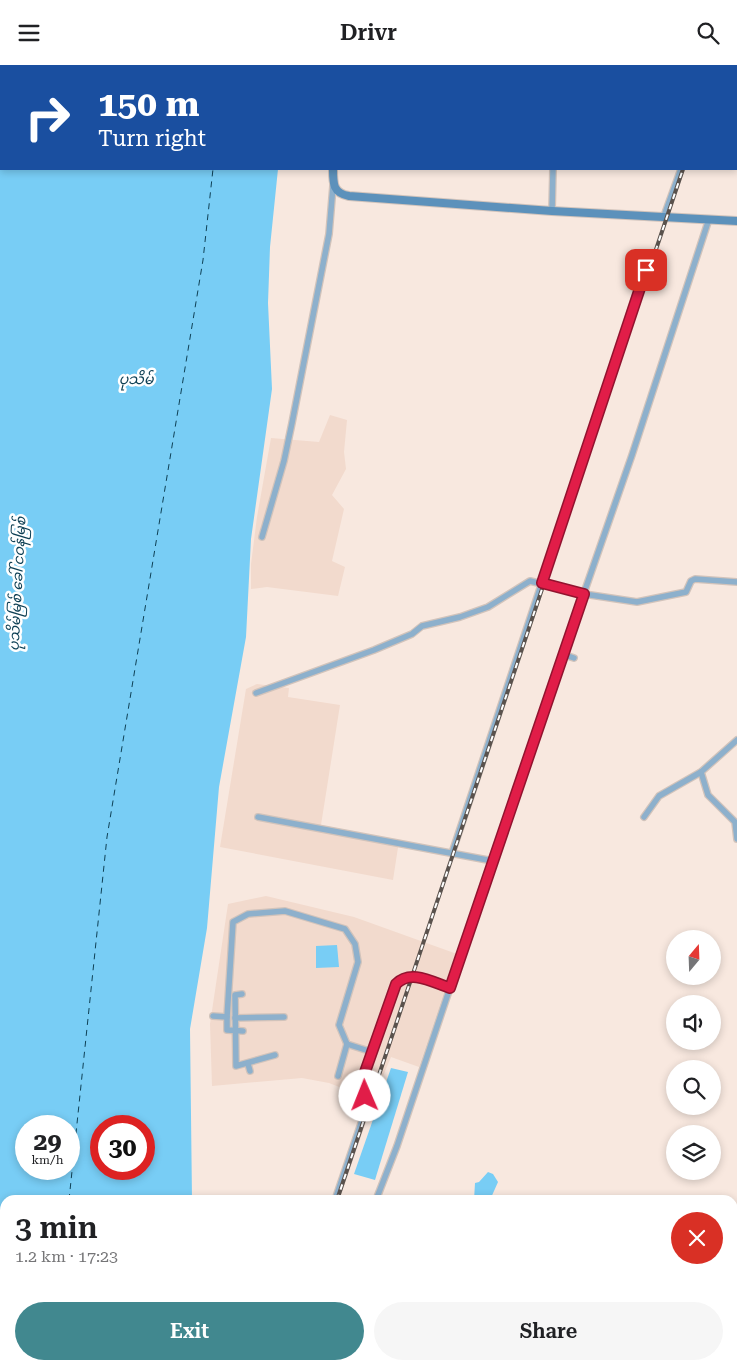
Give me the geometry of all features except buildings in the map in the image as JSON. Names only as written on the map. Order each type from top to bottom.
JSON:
[{"type":"street","points":[[262,537],[284,461],[329,233],[333,170]]},
{"type":"street","points":[[552,170],[552,211]]},
{"type":"street","points":[[664,216],[680,170]]},
{"type":"street","points":[[333,185],[340,194],[349,196],[552,211],[737,221]]},
{"type":"street","points":[[378,1195],[450,988],[562,654],[632,455],[709,219]]},
{"type":"street","points":[[452,853],[646,270]]},
{"type":"street","points":[[256,693],[374,650],[412,634],[422,626],[460,617],[488,607],[530,581],[584,594],[637,602],[686,592],[691,581],[695,579],[737,582]]},
{"type":"street","points":[[562,654],[574,658]]},
{"type":"street","points":[[644,817],[660,797],[701,772],[737,740]]},
{"type":"street","points":[[701,772],[708,795],[735,822],[737,839]]},
{"type":"street","points":[[258,817],[493,861]]},
{"type":"street","points":[[243,1031],[228,1030],[227,1017],[233,922],[248,914],[285,911],[345,929],[355,945],[358,962],[339,1025],[347,1044],[338,1076]]},
{"type":"street","points":[[337,1195],[369,1100],[359,1089],[396,984],[402,978],[411,976],[450,988]]},
{"type":"street","points":[[242,993],[235,995],[236,1066],[275,1055]]},
{"type":"street","points":[[213,1016],[227,1017]]},
{"type":"street","points":[[235,1018],[284,1017]]},
{"type":"street","points":[[347,1044],[372,1052]]},
{"type":"street","points":[[248,1064],[250,1071]]},
{"type":"shaded area","points":[[330,415],[347,420],[344,452],[346,469],[332,495],[344,509],[332,561],[345,567],[338,596],[267,587],[251,589],[251,564],[257,517],[271,438],[319,442]]},
{"type":"shaded area","points":[[257,684],[289,688],[288,697],[340,705],[321,825],[399,841],[393,880],[220,847],[246,689]]},
{"type":"shaded area","points":[[266,896],[354,917],[457,954],[419,1067],[391,1057],[373,1100],[329,1083],[302,1078],[212,1086],[210,1024],[228,904]]},
{"type":"water","name":"ပုသိမ်","points":[[0,170],[278,170],[270,247],[268,303],[272,389],[251,539],[246,637],[219,787],[207,928],[190,1029],[192,1195],[0,1195]]},
{"type":"water","points":[[337,945],[339,967],[316,968],[316,946]]},
{"type":"water","points":[[391,1068],[408,1072],[375,1180],[354,1174]]},
{"type":"water","points":[[488,1172],[493,1174],[498,1182],[492,1195],[474,1195],[475,1183],[479,1182]]},
{"type":"ferry route","points":[[70,1195],[107,837],[203,260],[213,170]]},
{"type":"railway","points":[[339,1195],[683,170]]},
{"type":"route","points":[[365,1096],[359,1089],[396,984],[402,978],[411,976],[450,988],[584,594],[542,583],[646,270]]},
{"type":"water label","name":"ပုသိမ်မြစ် ခေါ် ငဝန်မြစ်","points":[[17,584]]}]
